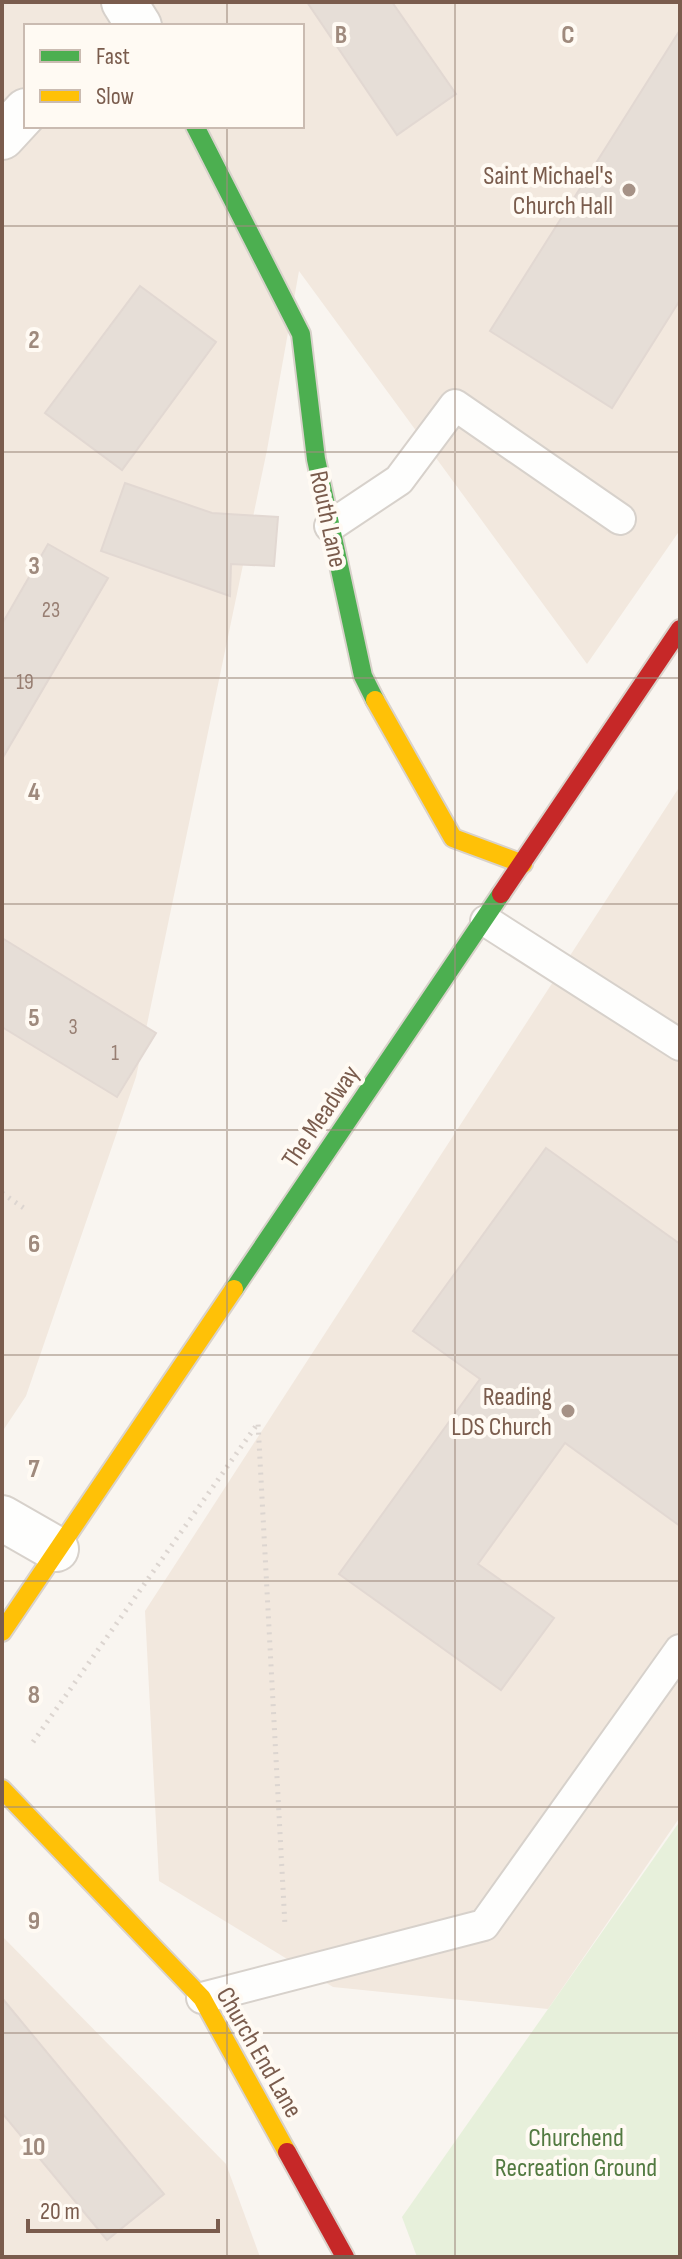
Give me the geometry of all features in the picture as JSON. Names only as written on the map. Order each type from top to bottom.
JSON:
[{"type":"street","points":[[2,137],[24,113]]},
{"type":"street","name":"Routh Lane","points":[[196,128],[301,334],[316,459],[363,676],[402,752],[453,838],[523,864]]},
{"type":"street","name":"The Meadway","points":[[2,1632],[486,921],[680,629]]},
{"type":"street","points":[[2,1518],[56,1549]]},
{"type":"street","name":"Church End Lane","points":[[2,1789],[202,1998],[345,2257]]},
{"type":"lane","points":[[330,526],[399,480],[455,405],[620,519]]},
{"type":"lane","points":[[486,921],[680,1045]]},
{"type":"lane","points":[[202,1998],[484,1925],[680,1650]]},
{"type":"path","points":[[2,1193],[28,1211]]},
{"type":"path","points":[[29,1747],[258,1423],[288,1976]]},
{"type":"shaded area","points":[[2,2],[680,2],[680,530],[587,664],[299,271],[267,450],[136,1077],[26,1396],[2,1432]]},
{"type":"shaded area","points":[[680,786],[680,1817],[548,2009],[333,1987],[159,1881],[145,1611]]},
{"type":"shaded area","points":[[2,1936],[226,2164],[260,2257],[2,2257]]},
{"type":"green space","name":"Churchend Recreation Ground","points":[[680,1821],[680,2257],[417,2257],[402,2217]]},
{"type":"building","points":[[307,2],[392,2],[456,94],[397,135]]},
{"type":"building","name":"Saint Michael's Church Hall","points":[[680,30],[680,300],[612,408],[490,331]]},
{"type":"building","points":[[140,286],[216,342],[122,470],[45,413]]},
{"type":"building","points":[[125,483],[212,513],[278,517],[274,566],[231,564],[230,596],[101,551]]},
{"type":"building","points":[[48,544],[108,578],[2,759],[2,624]]},
{"type":"building","points":[[2,938],[156,1033],[117,1097],[2,1027]]},
{"type":"building","name":"Reading LDS Church","points":[[546,1148],[680,1244],[680,1526],[565,1443],[478,1564],[554,1618],[501,1690],[339,1574],[480,1379],[413,1331]]},
{"type":"building","points":[[2,1998],[164,2194],[107,2240],[2,2113]]},
{"type":"traffic: fast","points":[[196,128],[301,334],[316,459],[363,676],[375,700]]},
{"type":"traffic: fast","points":[[234,1289],[501,894]]},
{"type":"traffic: slow","points":[[375,700],[453,838],[523,864]]},
{"type":"traffic: slow","points":[[2,1632],[234,1289]]},
{"type":"traffic: slow","points":[[2,1789],[202,1998],[287,2152]]},
{"type":"traffic: jam","points":[[501,894],[680,629]]},
{"type":"traffic: jam","points":[[287,2152],[345,2257]]},
{"type":"place","name":"Saint Michael's Church Hall","points":[[629,190]]},
{"type":"place","name":"Reading LDS Church","points":[[568,1411]]}]
